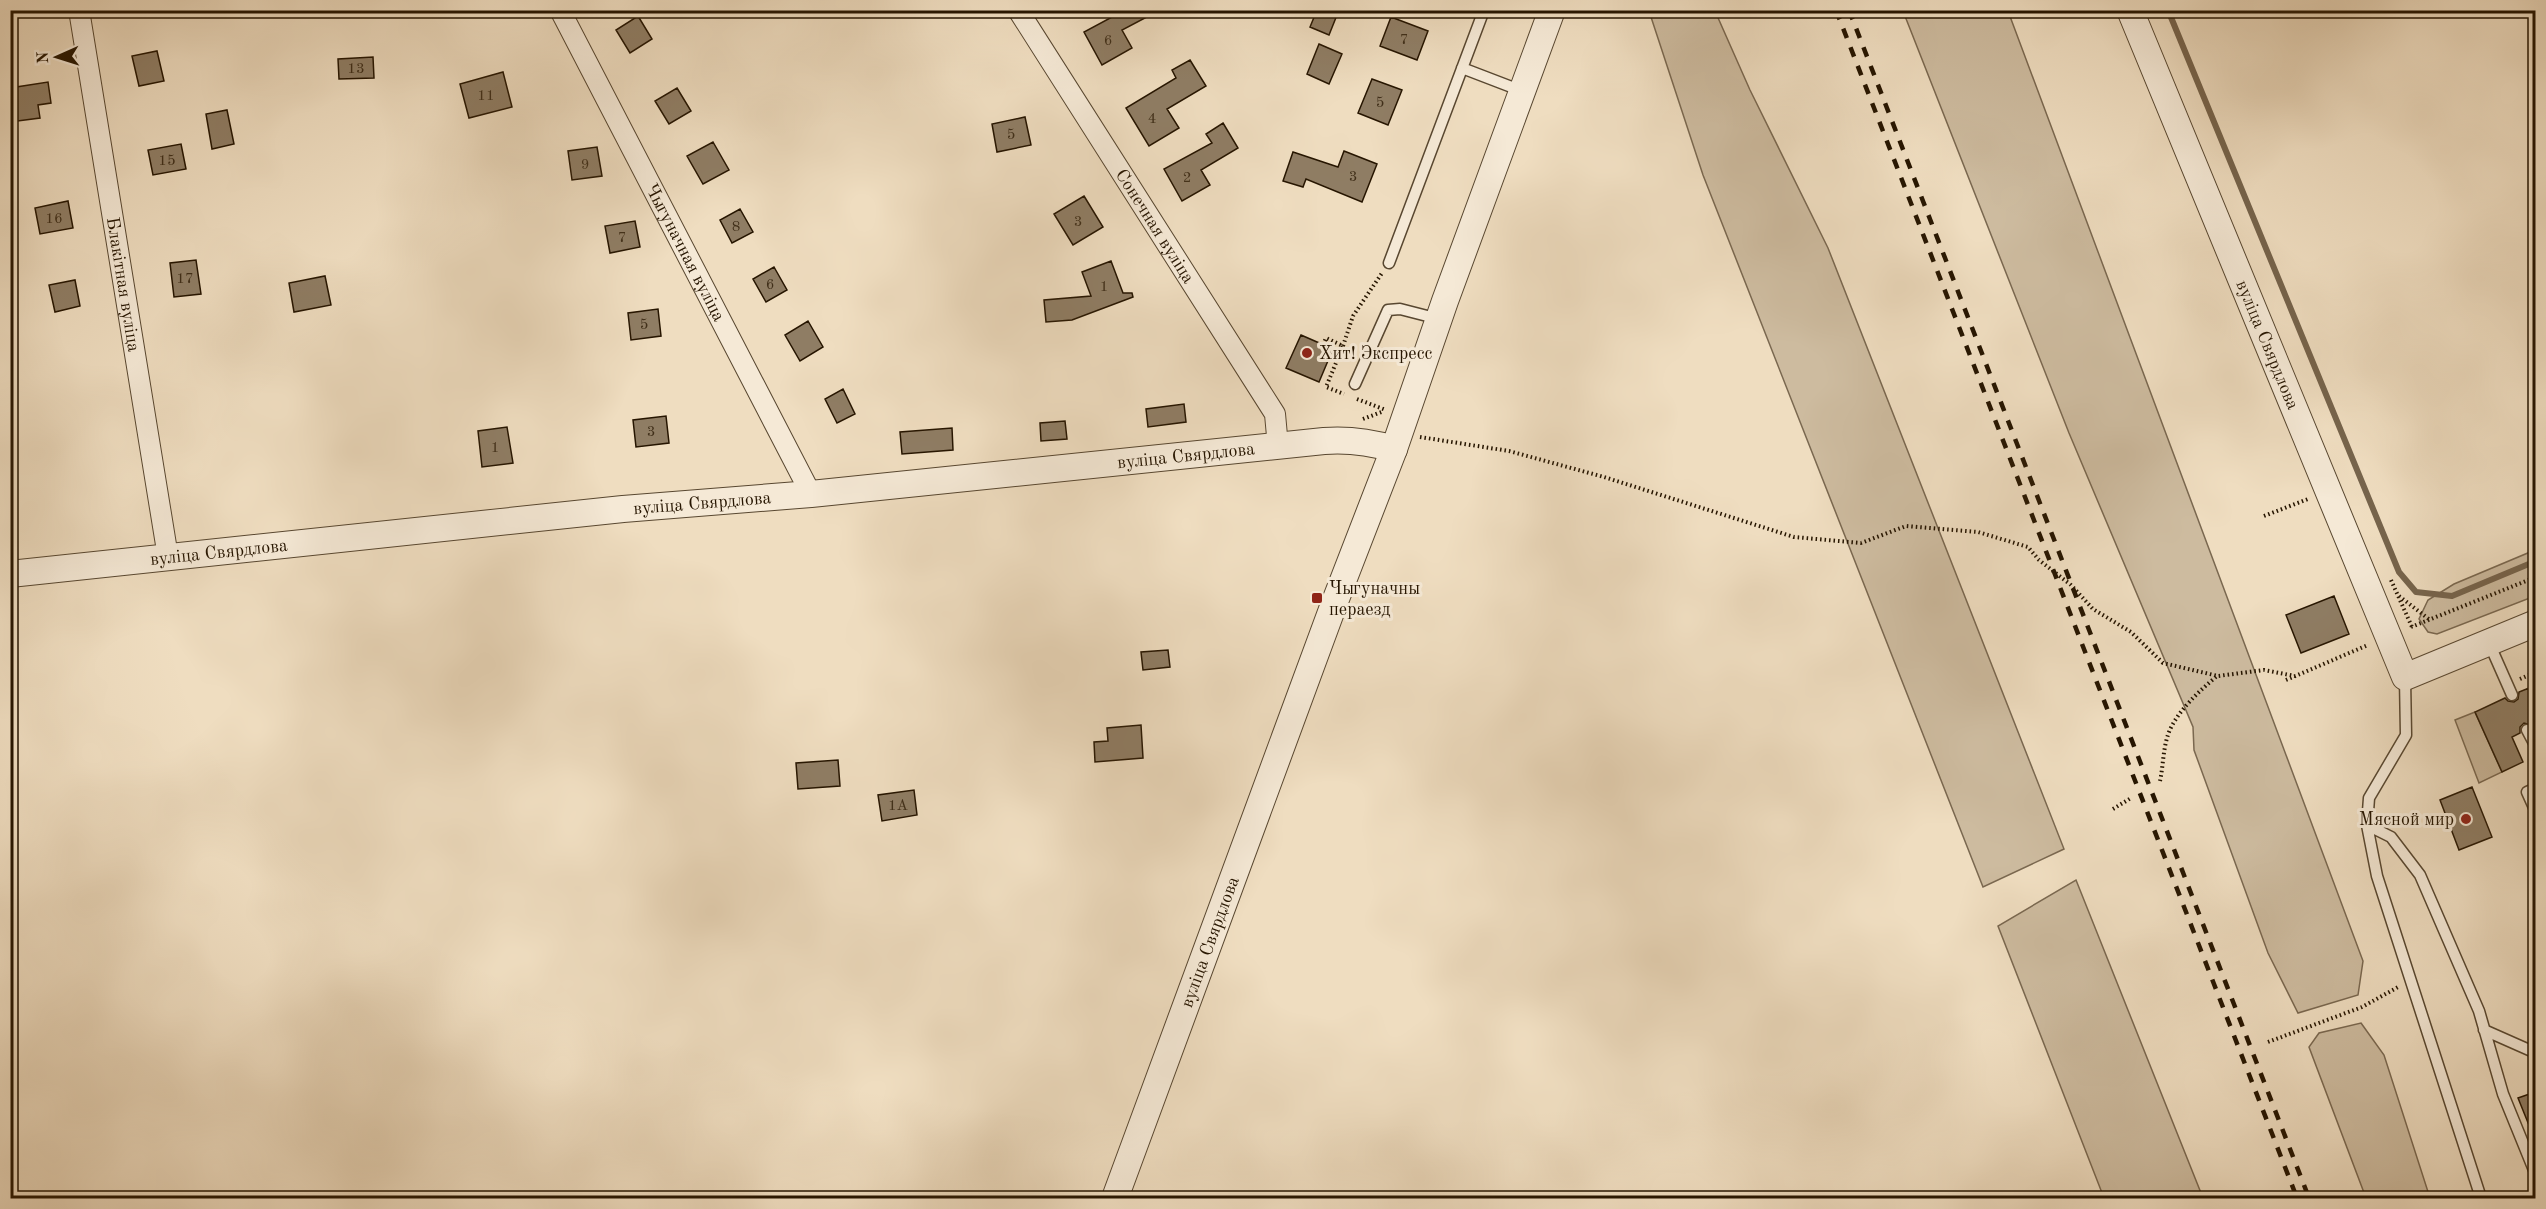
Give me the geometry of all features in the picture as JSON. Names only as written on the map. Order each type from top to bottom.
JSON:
[{"type":"street","name":"Блакітная вуліца","points":[[79,10],[168,557]]},
{"type":"street","name":"Чыгуначная вуліца","points":[[560,10],[811,494]]},
{"type":"street","name":"Сонечная вуліца","points":[[1018,10],[1275,414],[1278,447]]},
{"type":"street","name":"вуліца Свярдлова","points":[[1115,1198],[1329,615],[1394,449],[1552,10]]},
{"type":"street","name":"вуліца Свярдлова","points":[[2130,10],[2405,677]]},
{"type":"street","name":"вуліца Свярдлова","points":[[10,574],[623,509],[811,494],[1348,440],[1374,443],[1394,449]]},
{"type":"street","points":[[2405,677],[2535,623]]},
{"type":"lane","points":[[1389,263],[1484,10]]},
{"type":"lane","points":[[1462,68],[1522,91]]},
{"type":"lane","points":[[1355,384],[1388,310],[1401,309],[1439,319]]},
{"type":"lane","points":[[2489,643],[2512,695]]},
{"type":"lane","points":[[2405,677],[2406,735],[2369,798],[2367,825],[2377,876],[2481,1198]]},
{"type":"lane","points":[[2527,730],[2535,747]]},
{"type":"lane","points":[[2535,788],[2527,792],[2535,812]]},
{"type":"lane","points":[[2367,825],[2391,837],[2420,875],[2462,972],[2484,1030],[2503,1094],[2535,1175]]},
{"type":"lane","points":[[2484,1030],[2535,1053]]},
{"type":"path","points":[[1342,346],[1353,316],[1389,263]]},
{"type":"path","points":[[1421,426],[1417,436],[1426,439],[1509,451],[1604,477],[1794,537],[1861,543],[1906,525],[1978,532],[2028,547],[2039,560],[2071,585],[2093,609],[2131,632],[2163,663],[2218,676],[2264,670],[2295,676]]},
{"type":"path","points":[[2264,516],[2328,490]]},
{"type":"path","points":[[2398,596],[2430,620]]},
{"type":"path","points":[[2160,781],[2167,736],[2178,718],[2201,690],[2218,676]]},
{"type":"path","points":[[2113,809],[2131,798]]},
{"type":"path","points":[[2268,1042],[2362,1007],[2410,980]]},
{"type":"shaded area","points":[[1649,11],[1715,11],[1750,90],[1828,248],[2064,849],[1983,887],[1703,175]]},
{"type":"shaded area","points":[[1903,11],[2008,11],[2363,961],[2358,995],[2298,1013],[2268,953],[2194,750],[2193,727],[2069,433]]},
{"type":"shaded area","points":[[2535,550],[2535,596],[2437,634],[2428,632],[2419,619],[2428,600],[2454,584]]},
{"type":"shaded area","points":[[2475,712],[2502,772],[2479,783],[2455,720]]},
{"type":"shaded area","points":[[2076,880],[2203,1198],[2104,1198],[1998,926]]},
{"type":"shaded area","points":[[2361,1023],[2384,1055],[2430,1198],[2366,1198],[2309,1047],[2319,1033]]},
{"type":"building","points":[[1125,10],[1160,10],[1122,30],[1132,48],[1102,65],[1084,32]]},
{"type":"building","points":[[1317,10],[1339,10],[1329,35],[1310,27]]},
{"type":"building","points":[[638,16],[652,39],[630,53],[616,30]]},
{"type":"building","points":[[1391,17],[1428,31],[1417,60],[1380,46]]},
{"type":"building","points":[[1319,44],[1342,54],[1329,84],[1307,74]]},
{"type":"building","points":[[157,51],[164,81],[139,86],[132,56]]},
{"type":"building","points":[[373,57],[374,78],[339,79],[338,59]]},
{"type":"building","points":[[1190,60],[1206,86],[1167,109],[1179,128],[1149,146],[1126,108],[1176,78],[1172,70]]},
{"type":"building","points":[[503,72],[512,107],[469,118],[460,84]]},
{"type":"building","points":[[1372,79],[1402,90],[1388,125],[1358,113]]},
{"type":"building","points":[[48,82],[51,103],[38,105],[40,118],[10,122],[10,88]]},
{"type":"building","points":[[677,88],[691,111],[669,124],[655,101]]},
{"type":"building","points":[[227,110],[234,144],[212,149],[206,114]]},
{"type":"building","points":[[1025,117],[1031,145],[997,152],[992,124]]},
{"type":"building","points":[[1223,123],[1238,148],[1201,170],[1210,185],[1182,201],[1164,169],[1212,143],[1206,134]]},
{"type":"building","points":[[713,142],[729,170],[703,184],[687,156]]},
{"type":"building","points":[[181,144],[186,169],[153,175],[148,150]]},
{"type":"building","points":[[597,147],[602,176],[572,180],[568,151]]},
{"type":"building","points":[[1344,151],[1377,164],[1362,202],[1306,179],[1303,187],[1283,181],[1293,152],[1338,167]]},
{"type":"building","points":[[1084,196],[1103,227],[1073,245],[1054,214]]},
{"type":"building","points":[[68,201],[73,228],[40,234],[35,208]]},
{"type":"building","points":[[740,209],[753,232],[732,243],[720,220]]},
{"type":"building","points":[[635,221],[640,247],[610,253],[605,226]]},
{"type":"building","points":[[196,260],[201,294],[174,297],[170,263]]},
{"type":"building","points":[[1111,261],[1123,293],[1132,293],[1133,297],[1072,320],[1046,322],[1044,300],[1091,296],[1082,272]]},
{"type":"building","points":[[774,267],[787,290],[766,302],[753,279]]},
{"type":"building","points":[[325,276],[331,305],[294,312],[289,283]]},
{"type":"building","points":[[75,280],[80,306],[55,312],[49,285]]},
{"type":"building","points":[[658,309],[661,336],[631,340],[628,313]]},
{"type":"building","points":[[808,321],[823,347],[800,361],[785,335]]},
{"type":"building","points":[[1301,335],[1333,349],[1319,382],[1286,368]]},
{"type":"building","points":[[843,389],[855,414],[837,423],[825,399]]},
{"type":"building","points":[[1184,404],[1186,422],[1148,427],[1146,409]]},
{"type":"building","points":[[666,416],[669,443],[636,447],[633,420]]},
{"type":"building","points":[[1065,421],[1067,439],[1041,441],[1040,423]]},
{"type":"building","points":[[507,427],[513,463],[482,467],[478,431]]},
{"type":"building","points":[[952,428],[953,450],[902,454],[900,432]]},
{"type":"building","points":[[2334,596],[2349,634],[2301,653],[2286,615]]},
{"type":"building","points":[[1168,650],[1170,667],[1143,670],[1141,652]]},
{"type":"building","points":[[2529,688],[2535,703],[2535,726],[2524,723],[2520,727],[2520,733],[2512,737],[2523,762],[2502,772],[2475,712],[2505,698],[2514,702],[2518,699],[2519,692]]},
{"type":"building","points":[[1141,725],[1143,758],[1095,762],[1094,742],[1108,741],[1107,728]]},
{"type":"building","points":[[838,760],[840,786],[798,789],[796,763]]},
{"type":"building","name":"Мясной мир","points":[[2472,787],[2492,837],[2459,850],[2440,800]]},
{"type":"building","points":[[914,790],[917,815],[882,821],[878,795]]},
{"type":"building","points":[[2535,1092],[2535,1140],[2518,1098]]},
{"type":"waterway","points":[[2168,10],[2399,572],[2416,592],[2452,596],[2536,561]]},
{"type":"railway","points":[[1836,10],[2297,1198]]},
{"type":"railway","points":[[1849,10],[2309,1198]]},
{"type":"place","name":"Хит! Экспресс","points":[[1307,353]]},
{"type":"place","name":"Чыгуначны пераезд","points":[[1317,598]]},
{"type":"place","name":"Мясной мир","points":[[2466,819]]}]
